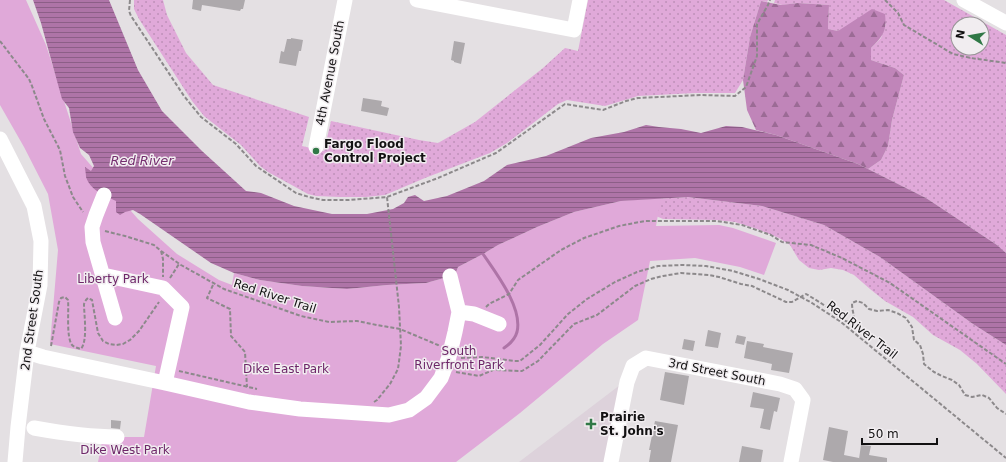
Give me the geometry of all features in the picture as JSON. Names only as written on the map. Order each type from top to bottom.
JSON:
[{"type":"street","name":"4th Avenue South","points":[[316,147],[345,0]]},
{"type":"street","points":[[417,0],[574,30],[580,0]]},
{"type":"street","points":[[964,0],[1006,23]]},
{"type":"street","name":"2nd Street South","points":[[0,139],[34,206],[41,241],[40,285],[27,352],[15,462]]},
{"type":"street","points":[[104,195],[92,227],[92,242],[115,318]]},
{"type":"street","points":[[103,275],[163,288],[182,307],[165,383]]},
{"type":"street","points":[[27,352],[49,359],[249,402],[300,409],[389,415],[409,410],[426,398],[442,378],[459,312],[450,276]]},
{"type":"street","points":[[459,312],[478,316],[499,324]]},
{"type":"street","name":"3rd Street South","points":[[611,462],[627,382],[633,366],[646,358],[780,384],[795,389],[803,400],[791,462]]},
{"type":"street","points":[[34,428],[68,435],[117,437]]},
{"type":"path","points":[[130,0],[129,11],[131,16],[184,96],[201,117],[236,144],[256,166],[296,193],[323,200],[349,200],[387,197],[438,178],[496,153],[565,104],[603,110],[638,98],[701,95],[735,96],[746,87],[757,56],[757,24],[770,0]]},
{"type":"path","points":[[885,0],[898,13],[904,24],[953,54],[1006,63]]},
{"type":"path","points":[[0,41],[32,86],[44,119],[60,150],[65,176],[73,197],[92,227]]},
{"type":"path","points":[[371,404],[377,400],[390,384],[398,369],[401,346],[399,307],[387,197]]},
{"type":"path","points":[[478,316],[489,304],[509,294],[518,280],[561,250],[584,238],[620,226],[644,221],[717,221],[742,225],[771,235],[782,242],[811,244],[842,258],[890,283],[1006,364]]},
{"type":"path","name":"Red River Trail","points":[[92,227],[154,245],[161,252],[179,264],[213,284],[301,316],[330,322],[357,322],[400,329],[438,345],[447,363],[464,358],[482,356],[520,361],[540,345],[568,314],[587,299],[615,282],[637,272],[658,266],[683,265],[706,266],[733,271],[760,279],[788,290],[812,303],[841,322],[1006,458]]},
{"type":"path","points":[[49,359],[59,302],[61,298],[65,297],[68,300],[69,338],[71,344],[76,348],[81,349],[85,339],[84,304],[88,298],[92,300],[98,333],[103,341],[116,345],[123,344],[130,340],[159,303],[163,288],[163,266],[161,252]]},
{"type":"path","points":[[163,288],[179,264]]},
{"type":"path","points":[[447,363],[479,376],[493,370],[522,371],[538,361],[574,324],[597,314],[635,286],[651,279],[681,272],[709,275],[752,286],[786,302],[792,302],[806,294],[828,307],[839,317],[853,323],[854,316],[852,303],[857,301],[863,302],[869,309],[877,312],[888,310],[897,313],[906,318],[912,327],[914,340],[920,345],[923,354],[924,364],[934,372],[952,380],[959,385],[965,394],[972,397],[982,395],[990,398],[997,408],[1006,414]]},
{"type":"path","points":[[213,284],[207,298],[230,309],[231,336],[245,352],[247,387]]},
{"type":"path","points":[[168,368],[257,389]]},
{"type":"shaded area","name":"Prairie St. John's","points":[[620,385],[605,462],[519,462]]},
{"type":"green space","points":[[0,0],[26,0],[46,45],[81,154],[138,219],[177,254],[219,280],[232,285],[234,273],[260,280],[302,286],[347,289],[426,283],[455,275],[458,267],[498,245],[537,227],[574,212],[621,201],[661,198],[656,226],[719,225],[733,228],[776,243],[764,275],[740,267],[695,258],[650,261],[638,320],[603,344],[520,413],[456,462],[98,462],[103,437],[144,437],[156,366],[50,344],[58,250],[48,194],[0,105]]},
{"type":"green space","points":[[134,0],[163,0],[167,15],[186,53],[213,85],[309,117],[302,146],[324,151],[331,121],[438,143],[475,122],[543,68],[565,48],[578,51],[588,0],[768,0],[767,2],[761,1],[750,37],[743,80],[735,93],[695,93],[638,96],[605,106],[567,100],[558,104],[507,143],[490,153],[385,195],[340,197],[316,196],[308,194],[268,172],[260,166],[241,145],[204,116],[192,101],[139,19],[134,9]]},
{"type":"green space","points":[[775,0],[944,0],[972,16],[950,16],[950,56],[990,56],[990,26],[1006,35],[1006,253],[997,245],[926,198],[868,169],[881,160],[888,146],[892,120],[904,75],[895,68],[871,60],[871,48],[881,38],[886,24],[838,31],[828,29],[829,5],[798,3],[782,5],[774,3]]},
{"type":"green space","points":[[761,1],[781,5],[798,3],[829,5],[828,29],[838,31],[872,9],[885,14],[885,29],[879,40],[871,48],[871,60],[895,68],[904,75],[892,120],[888,146],[881,160],[868,169],[858,164],[776,135],[756,130],[747,110],[743,80],[750,37]]},
{"type":"green space","points":[[688,197],[762,206],[824,225],[880,257],[973,324],[1006,345],[1006,394],[977,364],[960,350],[933,335],[913,317],[885,301],[854,275],[843,270],[831,268],[819,270],[809,268],[799,260],[790,245],[779,238],[735,222],[716,220],[663,219],[621,201]]},
{"type":"water","name":"Red River","points":[[33,0],[109,0],[138,70],[162,111],[202,151],[246,191],[261,193],[294,206],[332,214],[367,214],[393,209],[404,203],[408,197],[415,195],[424,201],[447,196],[484,181],[507,165],[546,156],[591,138],[624,132],[646,125],[701,133],[726,126],[742,127],[776,135],[858,164],[926,198],[997,245],[1006,253],[1006,345],[973,324],[880,257],[824,225],[762,206],[688,197],[621,201],[574,212],[498,245],[458,267],[455,275],[426,283],[347,289],[302,286],[260,280],[234,273],[211,263],[133,210],[120,215],[116,212],[116,201],[98,192],[88,182],[85,167],[91,171],[94,166],[89,155],[80,148],[73,132],[69,108],[62,99],[41,23]]},
{"type":"building","points":[[193,0],[245,0],[243,9],[240,11],[202,5],[201,11],[192,9]]},
{"type":"building","points":[[291,38],[303,40],[296,66],[279,63],[281,51],[284,52],[287,39]]},
{"type":"building","points":[[454,41],[465,43],[461,64],[451,60]]},
{"type":"building","points":[[363,98],[382,101],[381,106],[389,108],[387,116],[361,111]]},
{"type":"building","points":[[708,330],[721,333],[718,348],[705,346]]},
{"type":"building","points":[[737,335],[746,337],[744,345],[735,343]]},
{"type":"building","points":[[684,339],[695,341],[693,351],[682,349]]},
{"type":"building","points":[[747,341],[764,344],[763,347],[793,353],[789,373],[771,370],[772,364],[744,358]]},
{"type":"building","points":[[665,372],[689,376],[684,405],[660,400]]},
{"type":"building","points":[[753,392],[780,398],[777,412],[774,411],[770,430],[760,428],[764,409],[750,407]]},
{"type":"building","points":[[111,420],[121,421],[120,429],[111,428]]},
{"type":"building","points":[[655,421],[678,425],[671,462],[649,462],[651,450],[649,450]]},
{"type":"building","points":[[829,427],[848,431],[844,455],[859,459],[861,445],[871,446],[869,455],[887,458],[887,462],[833,462],[823,460]]},
{"type":"building","points":[[742,446],[763,450],[761,462],[739,462]]},
{"type":"waterway","points":[[483,254],[507,291],[516,312],[518,323],[517,332],[512,341],[504,348]]},
{"type":"place","name":"Fargo Flood Control Project","points":[[316,151]]},
{"type":"place","name":"Prairie St. John's","points":[[591,424]]},
{"type":"park label","name":"Liberty Park","points":[[113,279]]},
{"type":"park label","name":"South Riverfront Park","points":[[459,358]]},
{"type":"park label","name":"Dike East Park","points":[[286,369]]},
{"type":"park label","name":"Dike West Park","points":[[125,450]]}]
